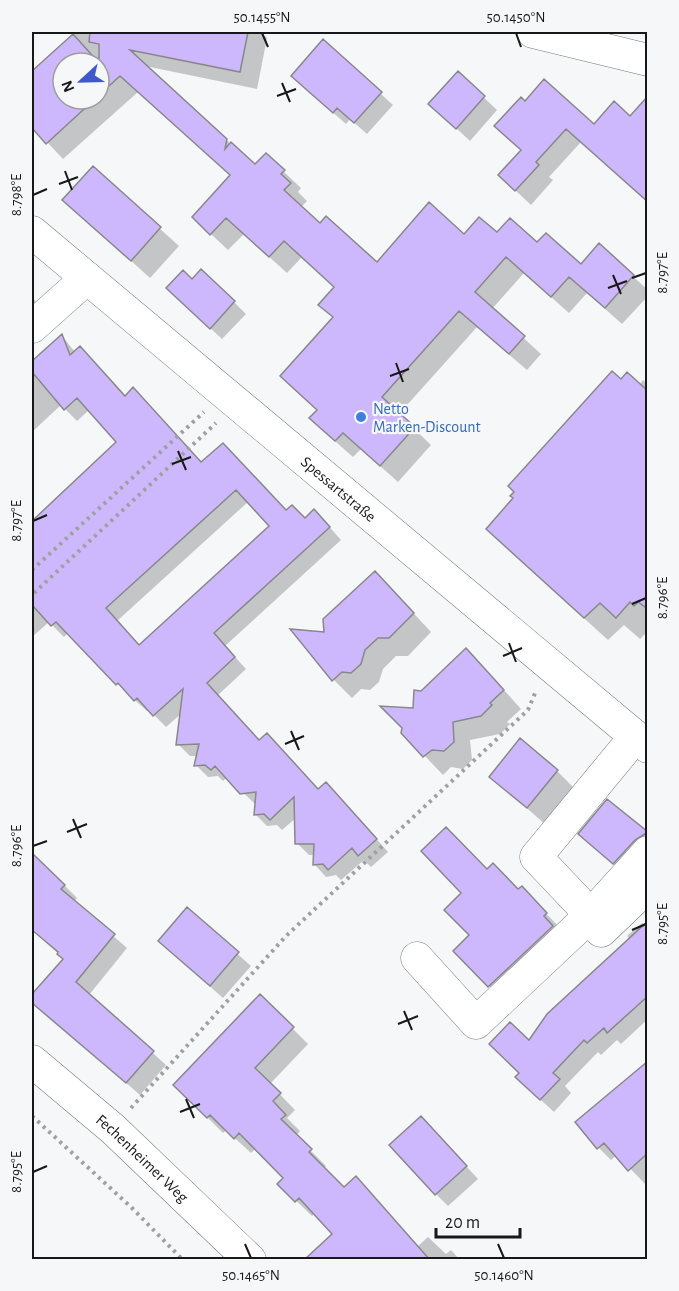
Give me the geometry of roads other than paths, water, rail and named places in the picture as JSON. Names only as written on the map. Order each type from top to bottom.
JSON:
[{"type":"street","points":[[533,32],[648,60]]},
{"type":"street","name":"Spessartstraße","points":[[32,232],[641,742]]},
{"type":"street","points":[[32,327],[87,278]]},
{"type":"street","points":[[591,915],[536,857],[641,742]]},
{"type":"street","points":[[417,957],[476,1023],[591,915],[648,852]]},
{"type":"street","points":[[534,993],[648,886]]},
{"type":"street","name":"Fechenheimer Weg","points":[[32,1061],[113,1129],[250,1260]]},
{"type":"place","name":"Netto Marken-Discount","points":[[361,417]]}]
